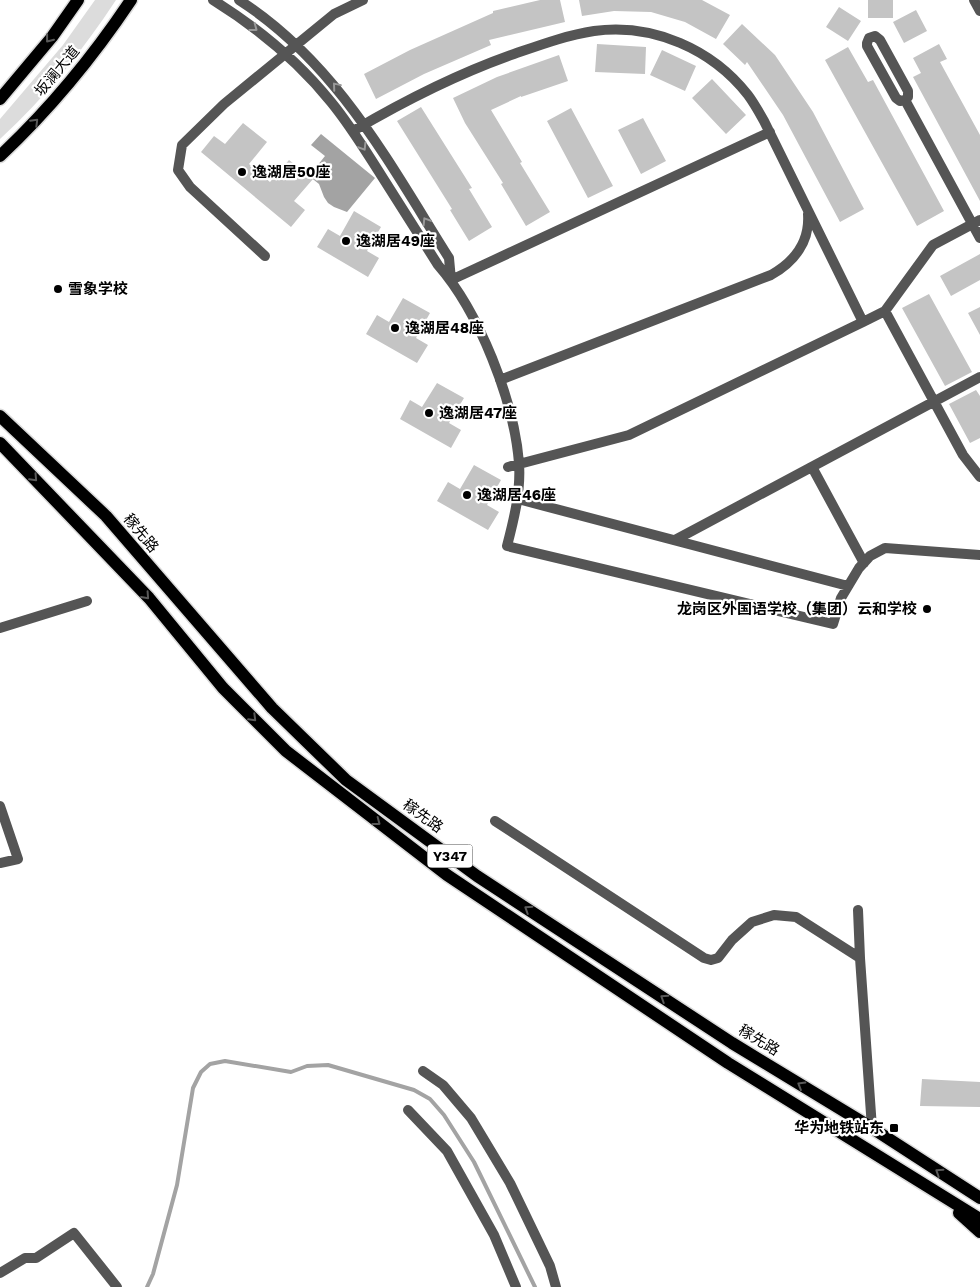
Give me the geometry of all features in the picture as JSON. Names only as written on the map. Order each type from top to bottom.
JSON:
[{"type":"main road","name":"坂澜大道","points":[[0,99],[52,37],[78,0]]},
{"type":"main road","name":"坂澜大道","points":[[0,156],[42,115],[66,88],[89,60],[131,0]]},
{"type":"main road","name":"稼先路","points":[[0,416],[106,516],[272,708],[346,780],[493,887],[732,1043],[872,1128],[980,1198]]},
{"type":"main road","name":"Y347","points":[[0,443],[149,598],[223,688],[286,751],[446,875],[728,1064],[980,1219]]},
{"type":"main road","points":[[960,1186],[980,1192]]},
{"type":"main road","points":[[937,1193],[980,1232]]},
{"type":"street","points":[[214,0],[259,32],[317,85],[353,131],[438,265],[451,280],[483,338],[500,380],[512,421],[519,464],[518,499],[507,546],[833,624],[841,598],[848,586],[870,556],[885,548],[980,555]]},
{"type":"street","points":[[239,0],[296,45],[327,76],[365,124],[449,258],[451,280]]},
{"type":"street","points":[[265,256],[190,187],[178,170],[182,146],[224,104],[334,14],[363,0]]},
{"type":"street","points":[[974,0],[980,11]]},
{"type":"street","points":[[353,131],[420,94],[506,57],[566,37],[594,31],[624,30],[653,34],[681,42],[706,56],[730,74],[749,96],[770,132],[863,322]]},
{"type":"street","points":[[875,36],[880,40],[908,91],[908,97],[905,100],[900,101],[896,98],[867,46],[869,38],[875,36]]},
{"type":"street","points":[[905,100],[976,222],[980,238]]},
{"type":"street","points":[[451,280],[770,132]]},
{"type":"street","points":[[500,380],[771,275],[782,268],[800,249],[806,237],[809,224],[808,211]]},
{"type":"street","points":[[508,467],[629,435],[863,322],[885,310],[933,245],[976,222]]},
{"type":"street","points":[[885,310],[969,465],[980,477]]},
{"type":"street","points":[[674,540],[980,377]]},
{"type":"street","points":[[812,467],[864,563]]},
{"type":"street","points":[[518,499],[848,586]]},
{"type":"street","points":[[0,628],[87,601]]},
{"type":"street","points":[[0,806],[18,859],[0,863]]},
{"type":"street","points":[[494,821],[704,958],[711,960],[718,958],[732,940],[752,922],[774,915],[796,917],[860,958]]},
{"type":"street","points":[[858,910],[872,1128]]},
{"type":"street","points":[[423,1071],[443,1085],[472,1118],[510,1183],[550,1266],[556,1287]]},
{"type":"street","points":[[408,1110],[447,1151],[494,1235],[516,1287]]},
{"type":"street","points":[[0,1273],[24,1258],[36,1258],[74,1233],[117,1287]]},
{"type":"shaded area","points":[[95,0],[116,0],[90,37],[48,90],[0,139],[0,119],[63,45]]},
{"type":"shaded area","points":[[321,134],[375,178],[347,212],[328,203],[319,184],[309,176],[325,156],[311,145]]},
{"type":"building","points":[[540,0],[560,0],[565,22],[489,40],[491,45],[424,74],[376,99],[364,74],[410,50],[493,13],[493,11]]},
{"type":"building","points":[[579,0],[702,0],[730,15],[716,39],[685,22],[651,12],[614,11],[582,16]]},
{"type":"building","points":[[868,0],[893,0],[893,18],[868,18]]},
{"type":"building","points":[[839,7],[861,21],[848,41],[826,27]]},
{"type":"building","points":[[916,10],[927,31],[904,43],[893,22]]},
{"type":"building","points":[[742,24],[775,55],[813,112],[864,209],[840,222],[783,115],[747,62],[745,65],[723,44]]},
{"type":"building","points":[[597,44],[646,47],[645,74],[595,72]]},
{"type":"building","points":[[939,44],[947,59],[940,62],[980,135],[980,201],[913,77],[921,73],[913,58]]},
{"type":"building","points":[[848,47],[868,82],[873,80],[944,211],[917,226],[825,60]]},
{"type":"building","points":[[662,50],[696,66],[685,91],[650,75]]},
{"type":"building","points":[[559,55],[568,81],[521,96],[491,110],[550,212],[526,226],[501,184],[503,183],[465,123],[453,98],[497,77]]},
{"type":"building","points":[[712,79],[746,115],[726,134],[692,98]]},
{"type":"building","points":[[421,107],[472,188],[469,189],[492,227],[469,241],[450,210],[452,209],[397,121]]},
{"type":"building","points":[[571,108],[613,186],[588,198],[547,121]]},
{"type":"building","points":[[643,118],[666,161],[641,174],[618,130]]},
{"type":"building","name":"逸湖居50座","points":[[243,123],[267,142],[249,164],[270,182],[289,160],[313,179],[294,201],[305,210],[291,227],[201,152],[214,136],[225,144]]},
{"type":"building","name":"逸湖居49座","points":[[354,211],[381,227],[367,251],[379,258],[368,277],[317,247],[328,229],[340,236]]},
{"type":"building","points":[[980,254],[980,280],[951,296],[940,276]]},
{"type":"building","points":[[929,294],[972,372],[945,386],[902,308]]},
{"type":"building","name":"逸湖居48座","points":[[403,298],[430,313],[416,338],[428,345],[417,363],[366,334],[377,315],[389,322]]},
{"type":"building","points":[[980,307],[980,335],[968,313]]},
{"type":"building","name":"逸湖居47座","points":[[437,383],[464,398],[449,423],[461,430],[451,448],[400,419],[410,400],[422,407]]},
{"type":"building","points":[[976,390],[980,396],[980,438],[970,443],[949,404]]},
{"type":"building","name":"逸湖居46座","points":[[474,465],[501,480],[487,505],[499,512],[488,530],[437,501],[448,482],[460,489]]},
{"type":"building","points":[[922,1079],[980,1082],[980,1107],[920,1106]]},
{"type":"waterway","points":[[147,1287],[153,1274],[177,1185],[193,1088],[201,1072],[210,1064],[225,1061],[291,1072],[307,1066],[328,1065],[414,1090],[430,1099],[444,1115],[474,1162],[535,1287]]},
{"type":"place","name":"逸湖居50座","points":[[242,172]]},
{"type":"place","name":"逸湖居49座","points":[[346,241]]},
{"type":"place","name":"雪象学校","points":[[58,289]]},
{"type":"place","name":"逸湖居48座","points":[[395,328]]},
{"type":"place","name":"逸湖居47座","points":[[429,413]]},
{"type":"place","name":"逸湖居46座","points":[[467,495]]},
{"type":"place","name":"龙岗区外国语学校（集团）云和学校","points":[[927,609]]},
{"type":"place","name":"华为地铁站东","points":[[894,1128]]}]
